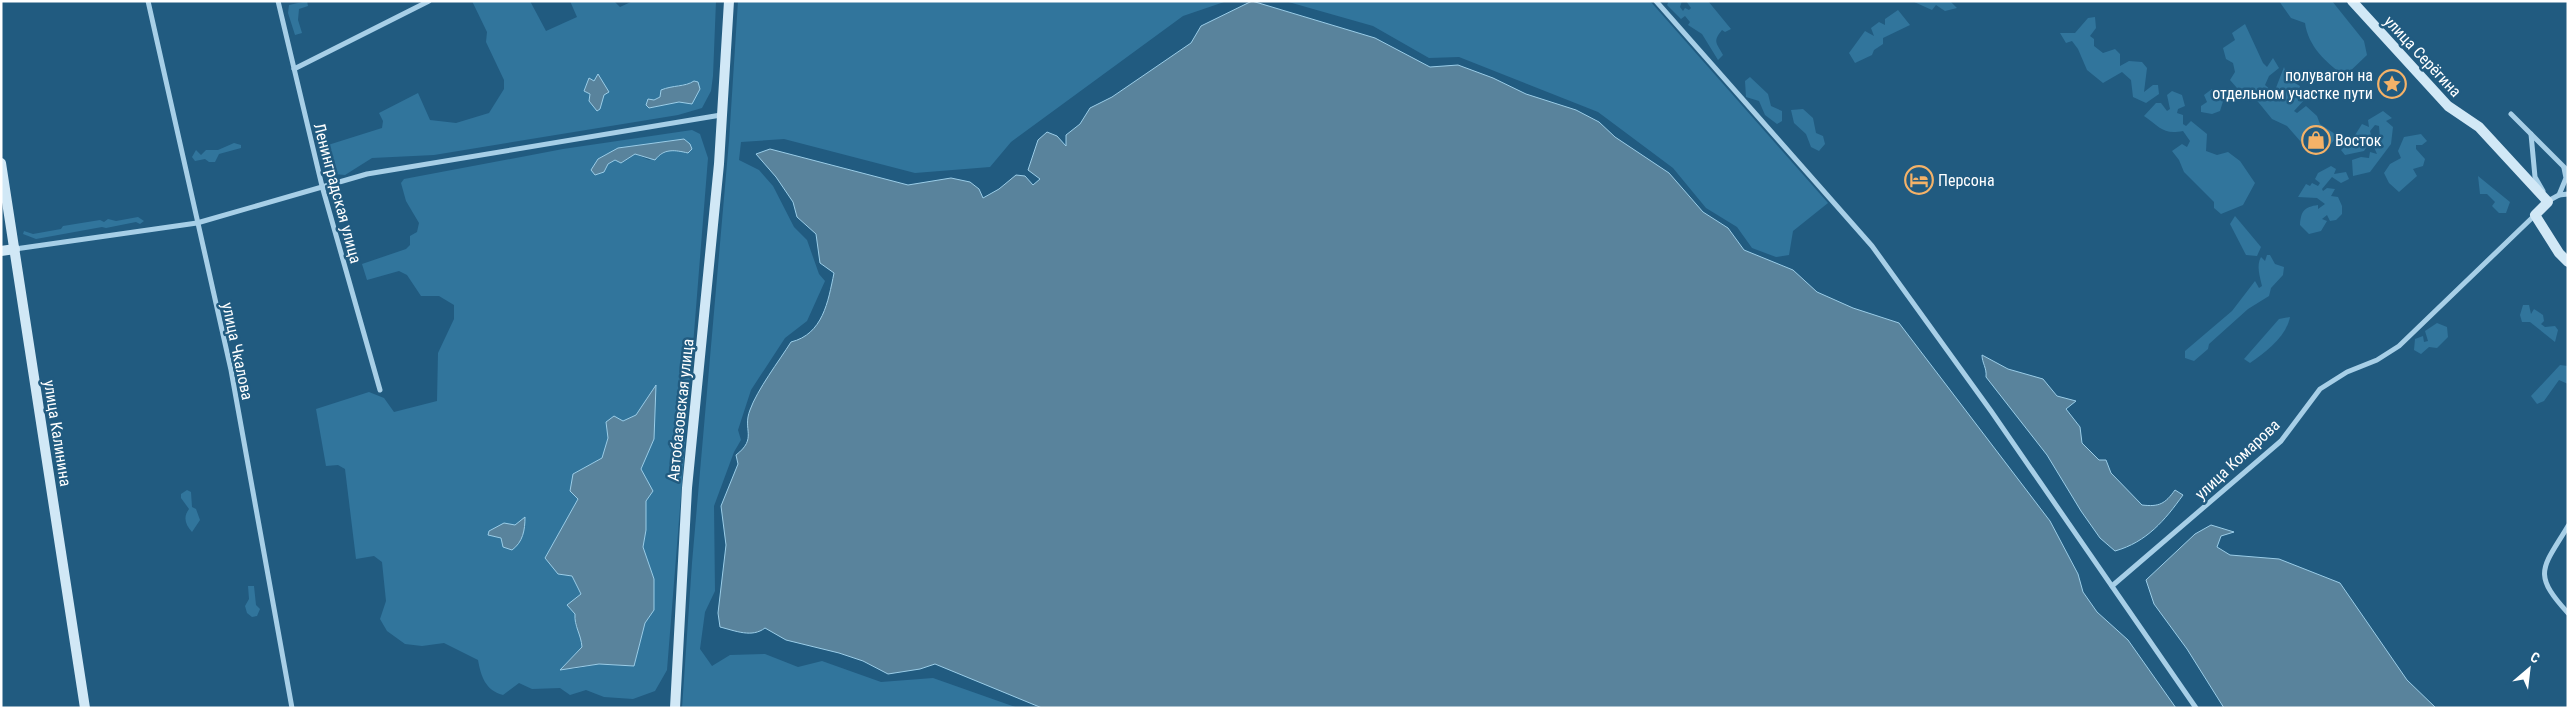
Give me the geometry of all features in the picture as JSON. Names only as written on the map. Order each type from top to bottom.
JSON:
[{"type":"street","name":"улица Чкалова","points":[[148,1],[231,370],[292,708]]},
{"type":"street","name":"Ленинградская улица","points":[[278,1],[322,186],[380,390]]},
{"type":"street","points":[[294,69],[429,1]]},
{"type":"street","name":"Автобазовская улица","points":[[675,708],[687,488],[719,164],[729,1]]},
{"type":"street","points":[[1656,1],[1872,246],[1992,411],[2196,708]]},
{"type":"street","name":"улица Серёгина","points":[[2352,1],[2448,106],[2479,127],[2548,202]]},
{"type":"street","points":[[2511,114],[2566,169],[2566,178],[2559,195]]},
{"type":"street","points":[[1,251],[197,223],[368,174],[721,115]]},
{"type":"street","points":[[2531,134],[2536,177],[2548,202]]},
{"type":"street","name":"улица Калинина","points":[[1,163],[85,708]]},
{"type":"street","points":[[2568,194],[2559,195],[2548,202],[2535,215],[2559,253],[2568,262]]},
{"type":"street","name":"улица Комарова","points":[[2112,586],[2281,440],[2320,389],[2347,372],[2377,360],[2399,346],[2535,215]]},
{"type":"street","points":[[2568,526],[2545,564],[2544,578],[2550,594],[2568,613]]},
{"type":"shaded area","points":[[307,1],[308,6],[299,9],[298,20],[302,33],[295,35],[288,13],[289,5]]},
{"type":"shaded area","points":[[472,1],[530,1],[546,31],[577,17],[570,1],[614,1],[620,7],[633,1],[716,1],[711,91],[702,108],[678,115],[434,155],[372,158],[345,175],[334,174],[328,145],[382,128],[383,121],[379,113],[418,93],[430,120],[456,123],[489,113],[504,89],[504,80],[486,42],[487,32]],"holes":[[[598,74],[604,92],[597,110],[589,101],[590,94],[584,91],[589,79],[594,81]],[[690,83],[692,103],[679,101],[649,108],[654,100],[660,97],[661,90]]]},
{"type":"shaded area","points":[[738,1],[1227,1],[1183,16],[1011,142],[990,167],[915,173],[784,139],[741,142],[739,160],[759,170],[773,186],[794,227],[807,240],[819,274],[825,281],[807,321],[785,338],[751,390],[738,430],[741,440],[734,452],[714,506],[715,591],[705,612],[700,649],[712,666],[730,655],[765,654],[798,667],[822,661],[881,682],[933,678],[1018,708],[682,708],[692,563],[729,141]]},
{"type":"shaded area","points":[[1252,1],[1375,38],[1430,67],[1458,65],[1493,78],[1526,94],[1576,110],[1599,122],[1615,137],[1669,173],[1703,212],[1728,228],[1744,250],[1793,270],[1817,292],[1853,308],[1899,323],[2050,521],[2078,574],[2083,592],[2097,612],[2128,640],[2176,708],[1042,708],[935,664],[920,669],[888,674],[863,661],[839,653],[786,640],[765,628],[755,633],[749,633],[720,627],[718,613],[726,545],[721,506],[738,464],[736,455],[743,449],[748,439],[748,417],[750,410],[763,385],[791,342],[802,338],[817,324],[826,305],[834,273],[820,263],[816,234],[797,217],[793,202],[776,177],[756,154],[770,149],[908,185],[951,178],[970,182],[979,189],[983,198],[999,189],[1016,175],[1025,176],[1033,185],[1040,179],[1028,170],[1038,140],[1047,132],[1057,136],[1066,146],[1066,135],[1080,124],[1090,108],[1112,97],[1191,43],[1201,26]]},
{"type":"shaded area","points":[[1285,1],[1650,1],[1828,203],[1793,231],[1789,255],[1776,257],[1752,248],[1737,227],[1706,208],[1673,168],[1598,112],[1459,57],[1429,58],[1373,26]]},
{"type":"shaded area","points":[[1669,1],[1682,1],[1680,7],[1683,11],[1685,8],[1689,10],[1691,8],[1686,1],[1708,1],[1731,29],[1725,32],[1722,30],[1717,37],[1716,42],[1723,55],[1718,60],[1702,34],[1688,25],[1690,22],[1685,16],[1681,19],[1667,5]]},
{"type":"shaded area","points":[[1912,1],[1950,1],[1957,8],[1945,11],[1936,5],[1932,10]]},
{"type":"shaded area","points":[[2279,1],[2332,1],[2364,41],[2367,55],[2345,76],[2319,53],[2310,39],[2305,23],[2291,18]]},
{"type":"shaded area","points":[[1898,10],[1910,25],[1883,38],[1883,44],[1874,50],[1872,55],[1855,63],[1849,53],[1865,31],[1874,36],[1871,28],[1879,22],[1885,25],[1885,19]]},
{"type":"shaded area","points":[[2095,17],[2096,28],[2090,36],[2094,39],[2094,46],[2103,53],[2115,49],[2120,54],[2120,66],[2129,61],[2142,62],[2147,68],[2144,92],[2153,85],[2158,85],[2159,94],[2146,103],[2133,97],[2131,80],[2122,72],[2103,83],[2087,70],[2078,49],[2072,41],[2066,43],[2060,33],[2075,33],[2088,18]]},
{"type":"shaded area","points":[[2245,24],[2263,63],[2267,67],[2273,58],[2279,68],[2269,76],[2265,85],[2274,93],[2284,67],[2288,79],[2300,86],[2299,92],[2307,97],[2294,111],[2297,113],[2306,106],[2317,116],[2320,124],[2338,136],[2329,146],[2322,139],[2318,141],[2312,137],[2301,142],[2287,126],[2272,119],[2250,92],[2237,88],[2230,80],[2235,72],[2233,63],[2226,59],[2223,48],[2235,40],[2232,33]]},
{"type":"shaded area","points":[[598,74],[609,92],[604,95],[600,109],[597,111],[589,101],[590,94],[584,91],[589,78],[594,81]]},
{"type":"shaded area","points":[[1750,77],[1768,94],[1771,106],[1782,111],[1782,121],[1777,124],[1765,115],[1759,101],[1746,97],[1745,81]]},
{"type":"shaded area","points":[[694,81],[698,82],[700,89],[692,104],[679,102],[649,108],[646,105],[648,99],[654,100],[660,97],[661,90]]},
{"type":"shaded area","points":[[2212,89],[2219,90],[2224,98],[2220,111],[2212,114],[2201,112],[2201,106],[2207,102],[2204,95]]},
{"type":"shaded area","points":[[2172,91],[2182,95],[2185,106],[2178,109],[2177,113],[2183,115],[2183,124],[2186,126],[2191,121],[2207,134],[2206,151],[2217,155],[2228,152],[2240,161],[2255,183],[2243,205],[2221,214],[2214,208],[2214,202],[2184,172],[2179,160],[2172,151],[2182,144],[2187,147],[2190,141],[2183,131],[2166,131],[2144,116],[2156,103],[2161,103],[2167,111],[2170,109],[2167,95]]},
{"type":"shaded area","points":[[1803,109],[1813,118],[1816,133],[1823,136],[1825,144],[1819,151],[1811,147],[1806,134],[1794,123],[1791,110]]},
{"type":"shaded area","points":[[2383,111],[2392,118],[2386,121],[2393,127],[2391,144],[2370,172],[2353,176],[2352,160],[2361,157],[2369,158],[2370,152],[2377,154],[2373,145],[2380,139],[2379,126],[2375,125],[2370,131],[2372,139],[2364,151],[2345,155],[2341,150],[2352,140],[2362,124],[2369,127],[2368,120]]},
{"type":"shaded area","points":[[692,130],[700,134],[708,158],[667,670],[655,691],[633,699],[604,697],[586,690],[570,695],[560,688],[532,689],[519,683],[503,695],[492,690],[485,682],[478,660],[444,643],[422,646],[405,644],[387,631],[380,619],[386,601],[382,562],[374,556],[356,559],[345,469],[338,465],[326,466],[316,409],[369,392],[384,398],[394,412],[437,401],[438,353],[454,319],[454,305],[439,296],[421,296],[407,275],[399,271],[367,280],[362,264],[406,249],[410,245],[410,236],[417,232],[419,223],[406,201],[401,183],[404,179],[563,149]],"holes":[[[684,139],[679,151],[671,150],[649,160],[635,154],[622,163],[615,160],[608,164],[604,172],[595,175],[598,159],[618,148]],[[655,386],[654,439],[640,469],[653,491],[646,501],[646,530],[643,547],[654,579],[654,610],[645,623],[634,666],[599,664],[573,669],[561,669],[582,647],[581,636],[575,624],[582,595],[572,576],[545,558],[578,499],[573,474],[602,458],[608,438],[623,421],[636,415]]]},
{"type":"shaded area","points":[[2421,134],[2427,141],[2422,145],[2416,145],[2416,149],[2425,159],[2423,166],[2413,169],[2417,176],[2399,192],[2389,183],[2384,173],[2390,164],[2401,158],[2398,151],[2404,137]]},
{"type":"shaded area","points":[[684,139],[690,144],[692,149],[688,153],[666,152],[662,153],[655,160],[635,154],[621,163],[615,160],[608,164],[604,172],[595,175],[591,170],[598,159],[618,148]]},
{"type":"shaded area","points":[[234,143],[241,145],[241,148],[219,154],[215,162],[209,162],[205,159],[195,161],[192,157],[196,150],[201,155],[206,150],[218,150]]},
{"type":"shaded area","points":[[2331,166],[2336,169],[2334,174],[2346,172],[2349,179],[2341,183],[2332,177],[2322,189],[2323,191],[2327,188],[2335,189],[2331,196],[2338,197],[2342,206],[2342,214],[2336,220],[2330,221],[2327,215],[2322,219],[2327,221],[2321,231],[2309,234],[2300,225],[2302,213],[2309,207],[2318,205],[2318,209],[2325,204],[2317,198],[2298,197],[2306,184],[2310,186],[2312,183],[2318,186],[2320,183],[2315,179],[2318,173]]},
{"type":"shaded area","points":[[2478,176],[2510,202],[2506,213],[2499,213],[2492,206],[2495,202],[2487,194],[2480,194]]},
{"type":"shaded area","points":[[2235,216],[2261,247],[2257,256],[2246,255],[2230,224]]},
{"type":"shaded area","points":[[138,217],[144,221],[140,224],[136,222],[36,239],[23,234],[24,231],[33,234],[61,229],[63,226],[100,220],[104,222],[108,219],[116,221]]},
{"type":"shaded area","points":[[2267,255],[2270,255],[2275,264],[2284,267],[2283,275],[2271,288],[2269,296],[2248,309],[2209,344],[2208,349],[2194,361],[2185,358],[2185,351],[2232,311],[2255,281],[2259,288],[2262,286],[2259,264],[2261,257],[2265,261]]},
{"type":"shaded area","points":[[2523,305],[2529,305],[2531,314],[2534,309],[2543,315],[2544,321],[2541,324],[2545,327],[2555,326],[2558,330],[2555,342],[2530,322],[2522,322],[2520,315]]},
{"type":"shaded area","points":[[2290,317],[2280,337],[2269,348],[2250,363],[2244,359],[2279,319]]},
{"type":"shaded area","points":[[2437,323],[2447,327],[2448,337],[2437,348],[2429,347],[2421,354],[2414,350],[2415,339],[2423,336],[2424,342],[2428,341],[2425,331]]},
{"type":"shaded area","points":[[1982,355],[2008,369],[2043,379],[2057,396],[2076,401],[2066,409],[2080,427],[2082,443],[2099,460],[2106,460],[2111,473],[2142,505],[2161,504],[2175,490],[2183,495],[2162,521],[2146,536],[2115,551],[2100,538],[2047,455],[1986,377]]},
{"type":"shaded area","points":[[2560,365],[2568,366],[2568,384],[2559,380],[2544,401],[2537,404],[2531,396]]},
{"type":"shaded area","points":[[656,385],[654,439],[641,469],[653,491],[646,501],[646,530],[643,547],[654,579],[654,610],[645,623],[634,666],[599,664],[560,670],[582,647],[575,614],[567,605],[581,594],[572,576],[558,574],[545,558],[578,499],[570,491],[573,474],[602,458],[608,438],[606,422],[614,416],[623,421],[636,415]]},
{"type":"shaded area","points":[[187,490],[191,492],[192,507],[196,509],[200,520],[192,532],[186,520],[189,509],[181,498],[181,494]]},
{"type":"shaded area","points":[[525,517],[523,535],[519,543],[512,550],[503,547],[501,538],[488,535],[489,531],[504,523],[515,525]]},
{"type":"shaded area","points":[[2211,525],[2234,532],[2221,536],[2217,547],[2230,555],[2279,559],[2340,583],[2407,680],[2436,708],[2224,708],[2187,649],[2154,604],[2146,580],[2195,534]]},
{"type":"shaded area","points":[[248,586],[254,586],[256,605],[260,609],[257,616],[252,617],[247,613],[245,606],[249,599]]},
{"type":"place","name":"полувагон на отдельном участке пути","points":[[2392,84]]},
{"type":"place","name":"Восток","points":[[2316,140]]},
{"type":"place","name":"Персона","points":[[1919,180]]}]
